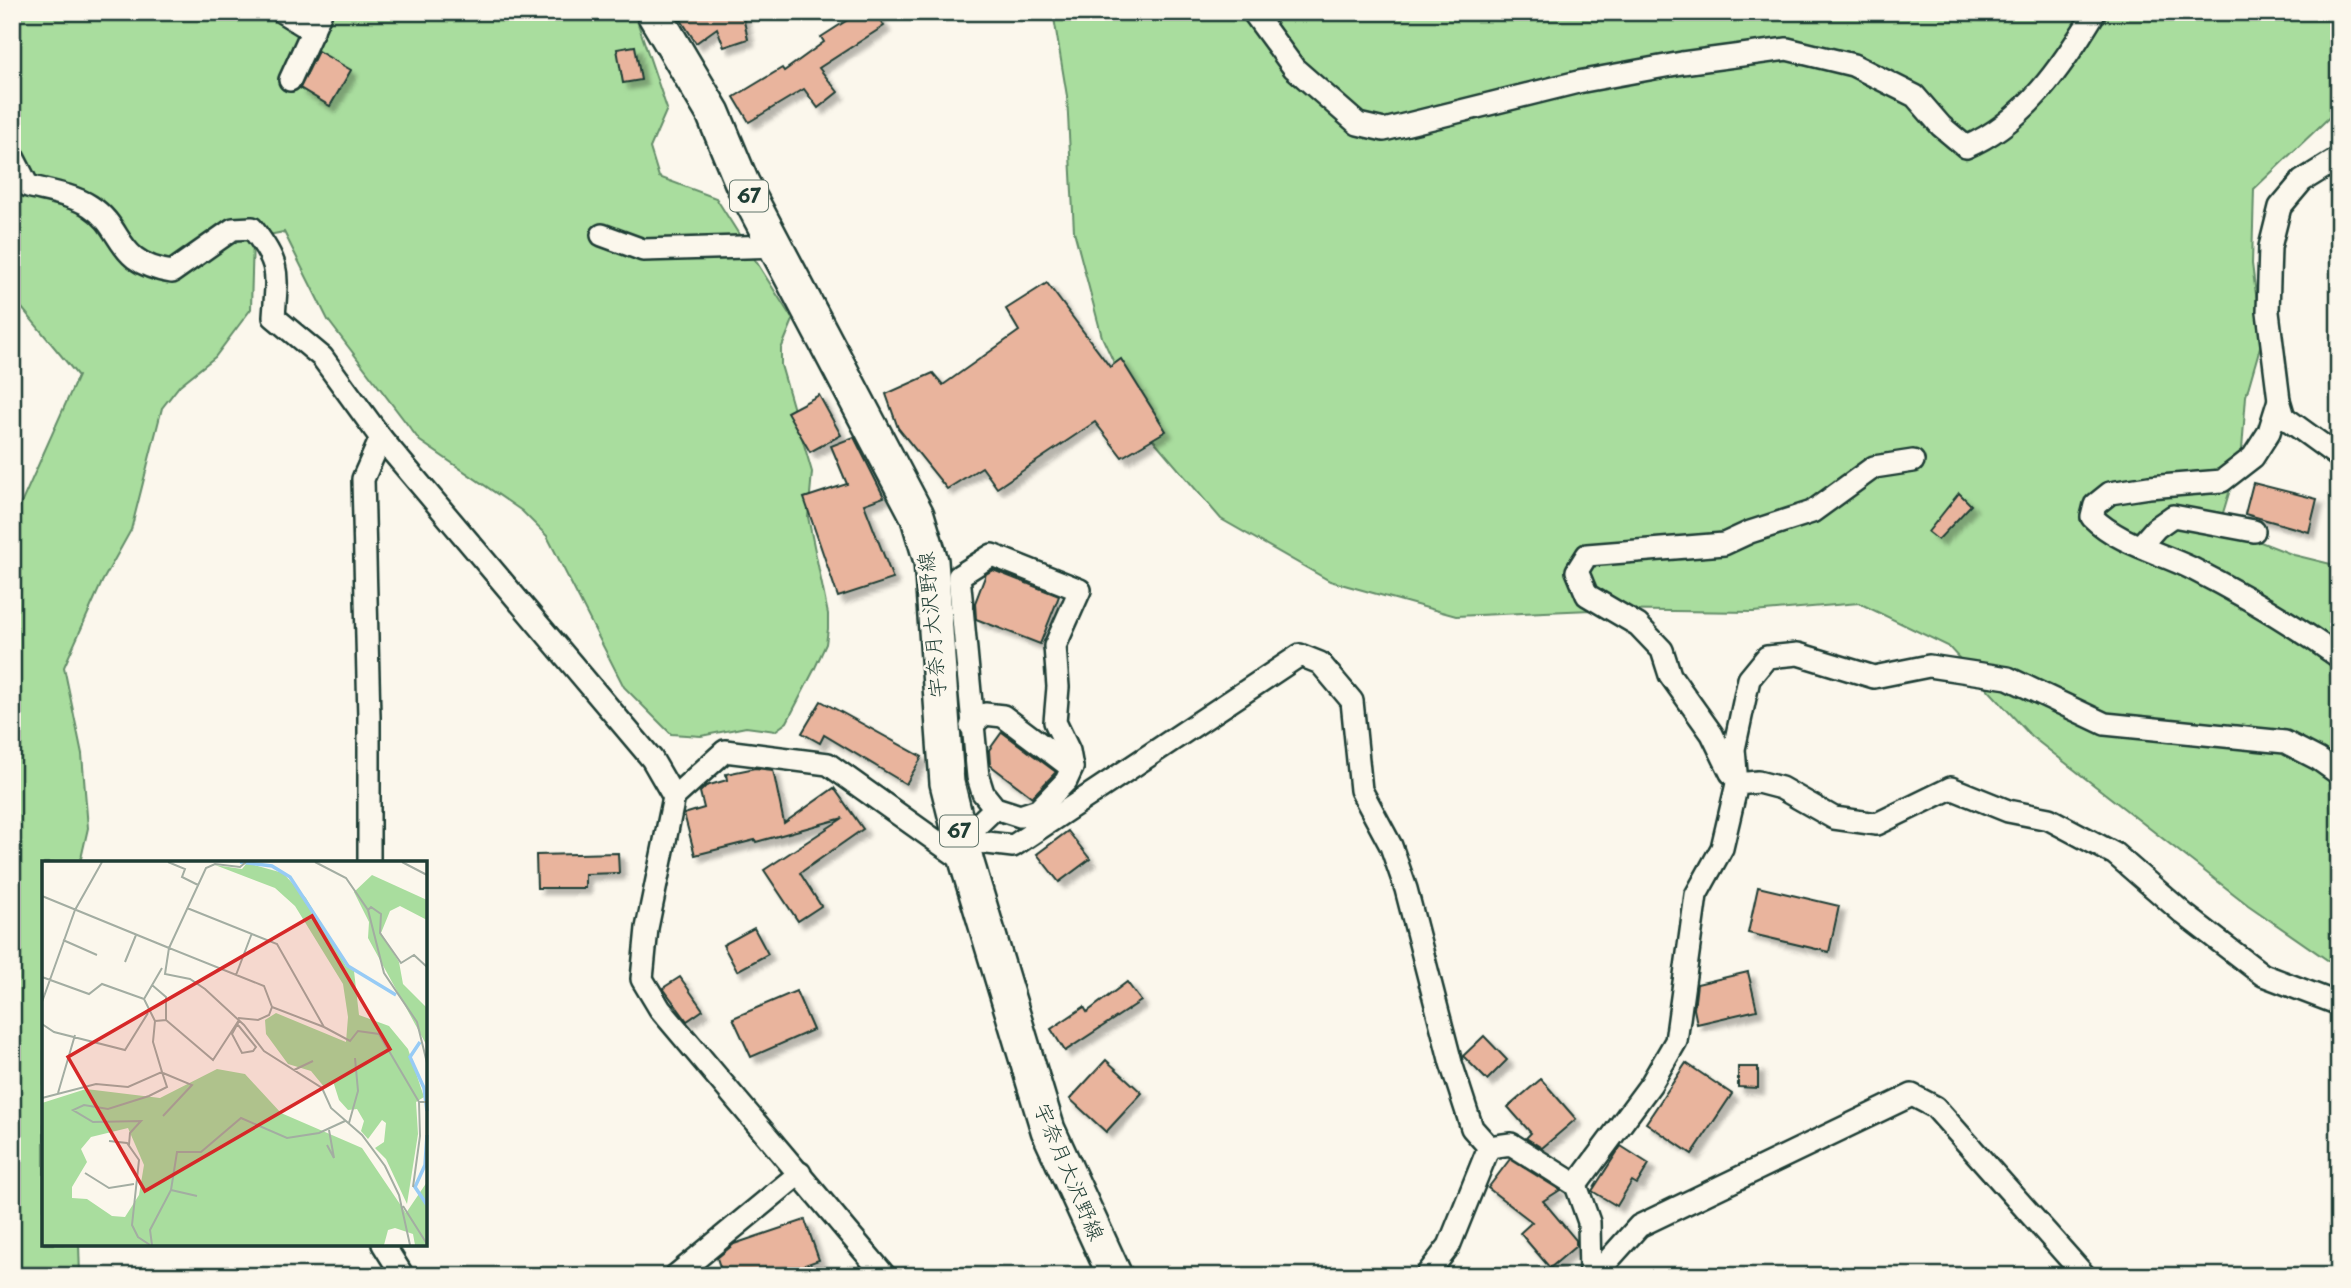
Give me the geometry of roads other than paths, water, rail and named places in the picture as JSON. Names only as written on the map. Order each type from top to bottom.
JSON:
[{"type":"main road","name":"宇奈月大沢野線","points":[[653,12],[713,113],[742,183],[917,515],[931,561],[947,783],[1048,1130],[1115,1276]]},
{"type":"street","points":[[282,12],[317,21],[290,80]]},
{"type":"street","points":[[1253,12],[1294,68],[1358,124],[1384,130],[1578,82],[1682,63],[1787,49],[1853,65],[1915,96],[1941,127],[1966,148],[1992,136],[2022,109],[2065,61],[2095,12]]},
{"type":"street","points":[[12,155],[28,186],[91,206],[110,227],[123,249],[151,269],[172,272],[233,229],[252,228],[272,254],[276,278],[274,317],[322,357],[381,438],[652,759],[674,797]]},
{"type":"street","points":[[2339,158],[2302,181],[2280,207],[2270,247],[2267,312],[2279,400],[2284,416],[2339,457]]},
{"type":"street","points":[[602,235],[643,250],[776,246]]},
{"type":"street","points":[[2279,400],[2269,432],[2253,457],[2222,481],[2110,493],[2095,505],[2092,517],[2105,531],[2243,596],[2339,657]]},
{"type":"street","points":[[369,861],[369,717],[363,479],[381,438]]},
{"type":"street","points":[[1737,784],[1712,734],[1670,675],[1662,650],[1638,625],[1587,595],[1577,571],[1587,555],[1724,544],[1812,512],[1874,467],[1913,461]]},
{"type":"street","points":[[2140,546],[2155,527],[2173,516],[2254,531]]},
{"type":"street","points":[[992,555],[1080,590],[1055,646],[1058,687],[1055,722],[1069,751],[1072,768],[1066,781],[1038,810],[1020,816],[995,808],[983,793],[978,777],[971,726],[959,576],[992,555]]},
{"type":"street","points":[[1576,1185],[1651,1084],[1676,1041],[1696,895],[1722,848],[1737,784],[1734,749],[1749,679],[1767,657],[1798,654],[1874,677],[1929,667],[2008,678],[2105,724],[2285,742],[2318,759],[2339,774]]},
{"type":"street","points":[[885,1276],[660,1009],[642,979],[647,928],[674,797],[725,751],[828,764],[965,851],[1013,846],[1300,655],[1320,663],[1352,701],[1361,790],[1391,846],[1406,888],[1451,1063],[1472,1128],[1489,1147]]},
{"type":"street","points":[[971,726],[985,714],[1003,716],[1072,768]]},
{"type":"street","points":[[1737,784],[1758,782],[1769,785],[1834,818],[1877,824],[1951,788],[2008,811],[2049,819],[2115,854],[2184,914],[2263,975],[2339,1004]]},
{"type":"street","points":[[965,851],[995,808]]},
{"type":"street","points":[[1592,1276],[1639,1226],[1912,1095],[1936,1107],[2085,1276]]},
{"type":"street","points":[[1489,1147],[1511,1144],[1576,1185],[1589,1222],[1592,1276]]},
{"type":"street","points":[[1426,1276],[1449,1246],[1489,1147]]},
{"type":"street","points":[[675,1276],[800,1172]]},
{"type":"street","points":[[384,1246],[402,1276]]}]
